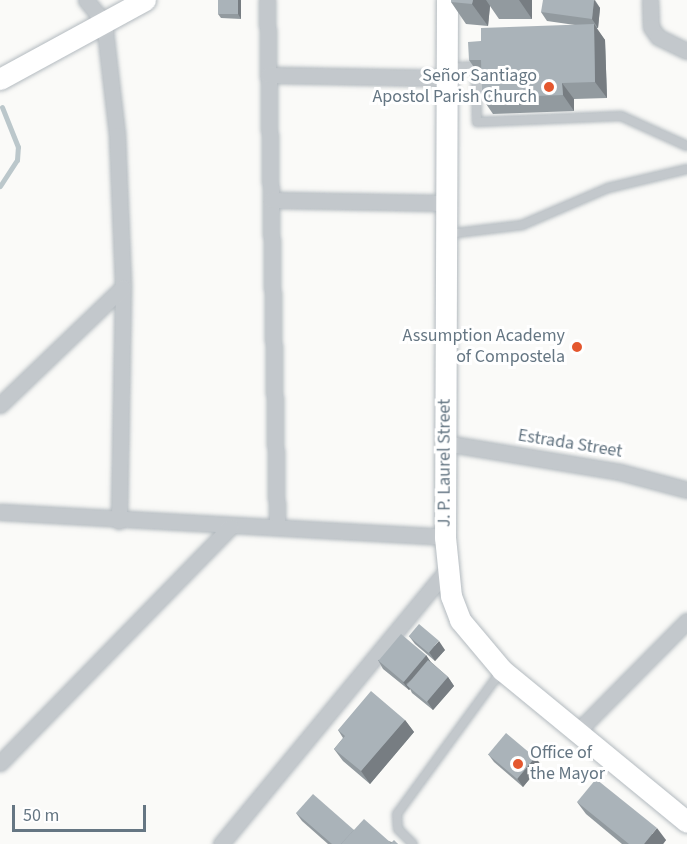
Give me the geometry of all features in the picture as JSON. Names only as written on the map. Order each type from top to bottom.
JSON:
[{"type":"street","points":[[86,0],[104,22],[115,106],[123,287],[119,521]]},
{"type":"street","points":[[0,79],[145,0]]},
{"type":"street","points":[[267,0],[277,526]]},
{"type":"street","name":"J. P. Laurel Street","points":[[447,0],[448,234],[445,537],[447,570],[460,620],[502,670],[575,734],[687,822]]},
{"type":"street","points":[[650,0],[651,27],[658,37],[687,51]]},
{"type":"street","points":[[268,75],[448,73]]},
{"type":"street","points":[[272,200],[448,203]]},
{"type":"street","points":[[0,405],[123,287]]},
{"type":"street","name":"Estrada Street","points":[[445,443],[620,472],[687,490]]},
{"type":"street","points":[[0,512],[119,521],[277,526],[445,537]]},
{"type":"street","points":[[0,763],[231,526]]},
{"type":"street","points":[[221,844],[447,570]]},
{"type":"street","points":[[575,734],[687,621]]},
{"type":"lane","points":[[448,73],[476,66],[477,122],[621,116],[687,146]]},
{"type":"lane","points":[[448,234],[522,225],[608,188],[687,169]]},
{"type":"lane","points":[[413,844],[398,829],[397,814],[502,670]]},
{"type":"building","points":[[218,0],[238,0],[238,14],[218,14]]},
{"type":"building","points":[[451,0],[473,0],[472,4],[451,2]]},
{"type":"building","points":[[543,0],[594,0],[592,19],[541,12]]},
{"type":"building","name":"Señor Santiago Apostol Parish Church","points":[[594,24],[595,82],[562,83],[563,95],[482,98],[481,60],[469,60],[468,42],[481,41],[481,28]]},
{"type":"building","points":[[419,624],[439,641],[429,653],[409,636]]},
{"type":"building","points":[[401,634],[426,655],[404,682],[379,661]]},
{"type":"building","points":[[428,660],[448,677],[427,702],[407,685]]},
{"type":"building","points":[[371,691],[405,720],[361,771],[334,749],[345,736],[338,730]]},
{"type":"building","points":[[506,733],[535,757],[517,779],[488,754]]},
{"type":"building","points":[[596,779],[657,828],[644,844],[629,844],[577,802]]},
{"type":"building","points":[[313,794],[354,830],[341,844],[332,844],[296,813]]},
{"type":"building","points":[[364,819],[391,843],[341,844]]},
{"type":"waterway","points":[[0,186],[17,160],[18,147],[2,107]]},
{"type":"place","name":"Señor Santiago Apostol Parish Church","points":[[549,87]]},
{"type":"place","name":"Assumption Academy of Compostela","points":[[577,347]]},
{"type":"place","name":"Office of the Mayor","points":[[518,764]]}]
